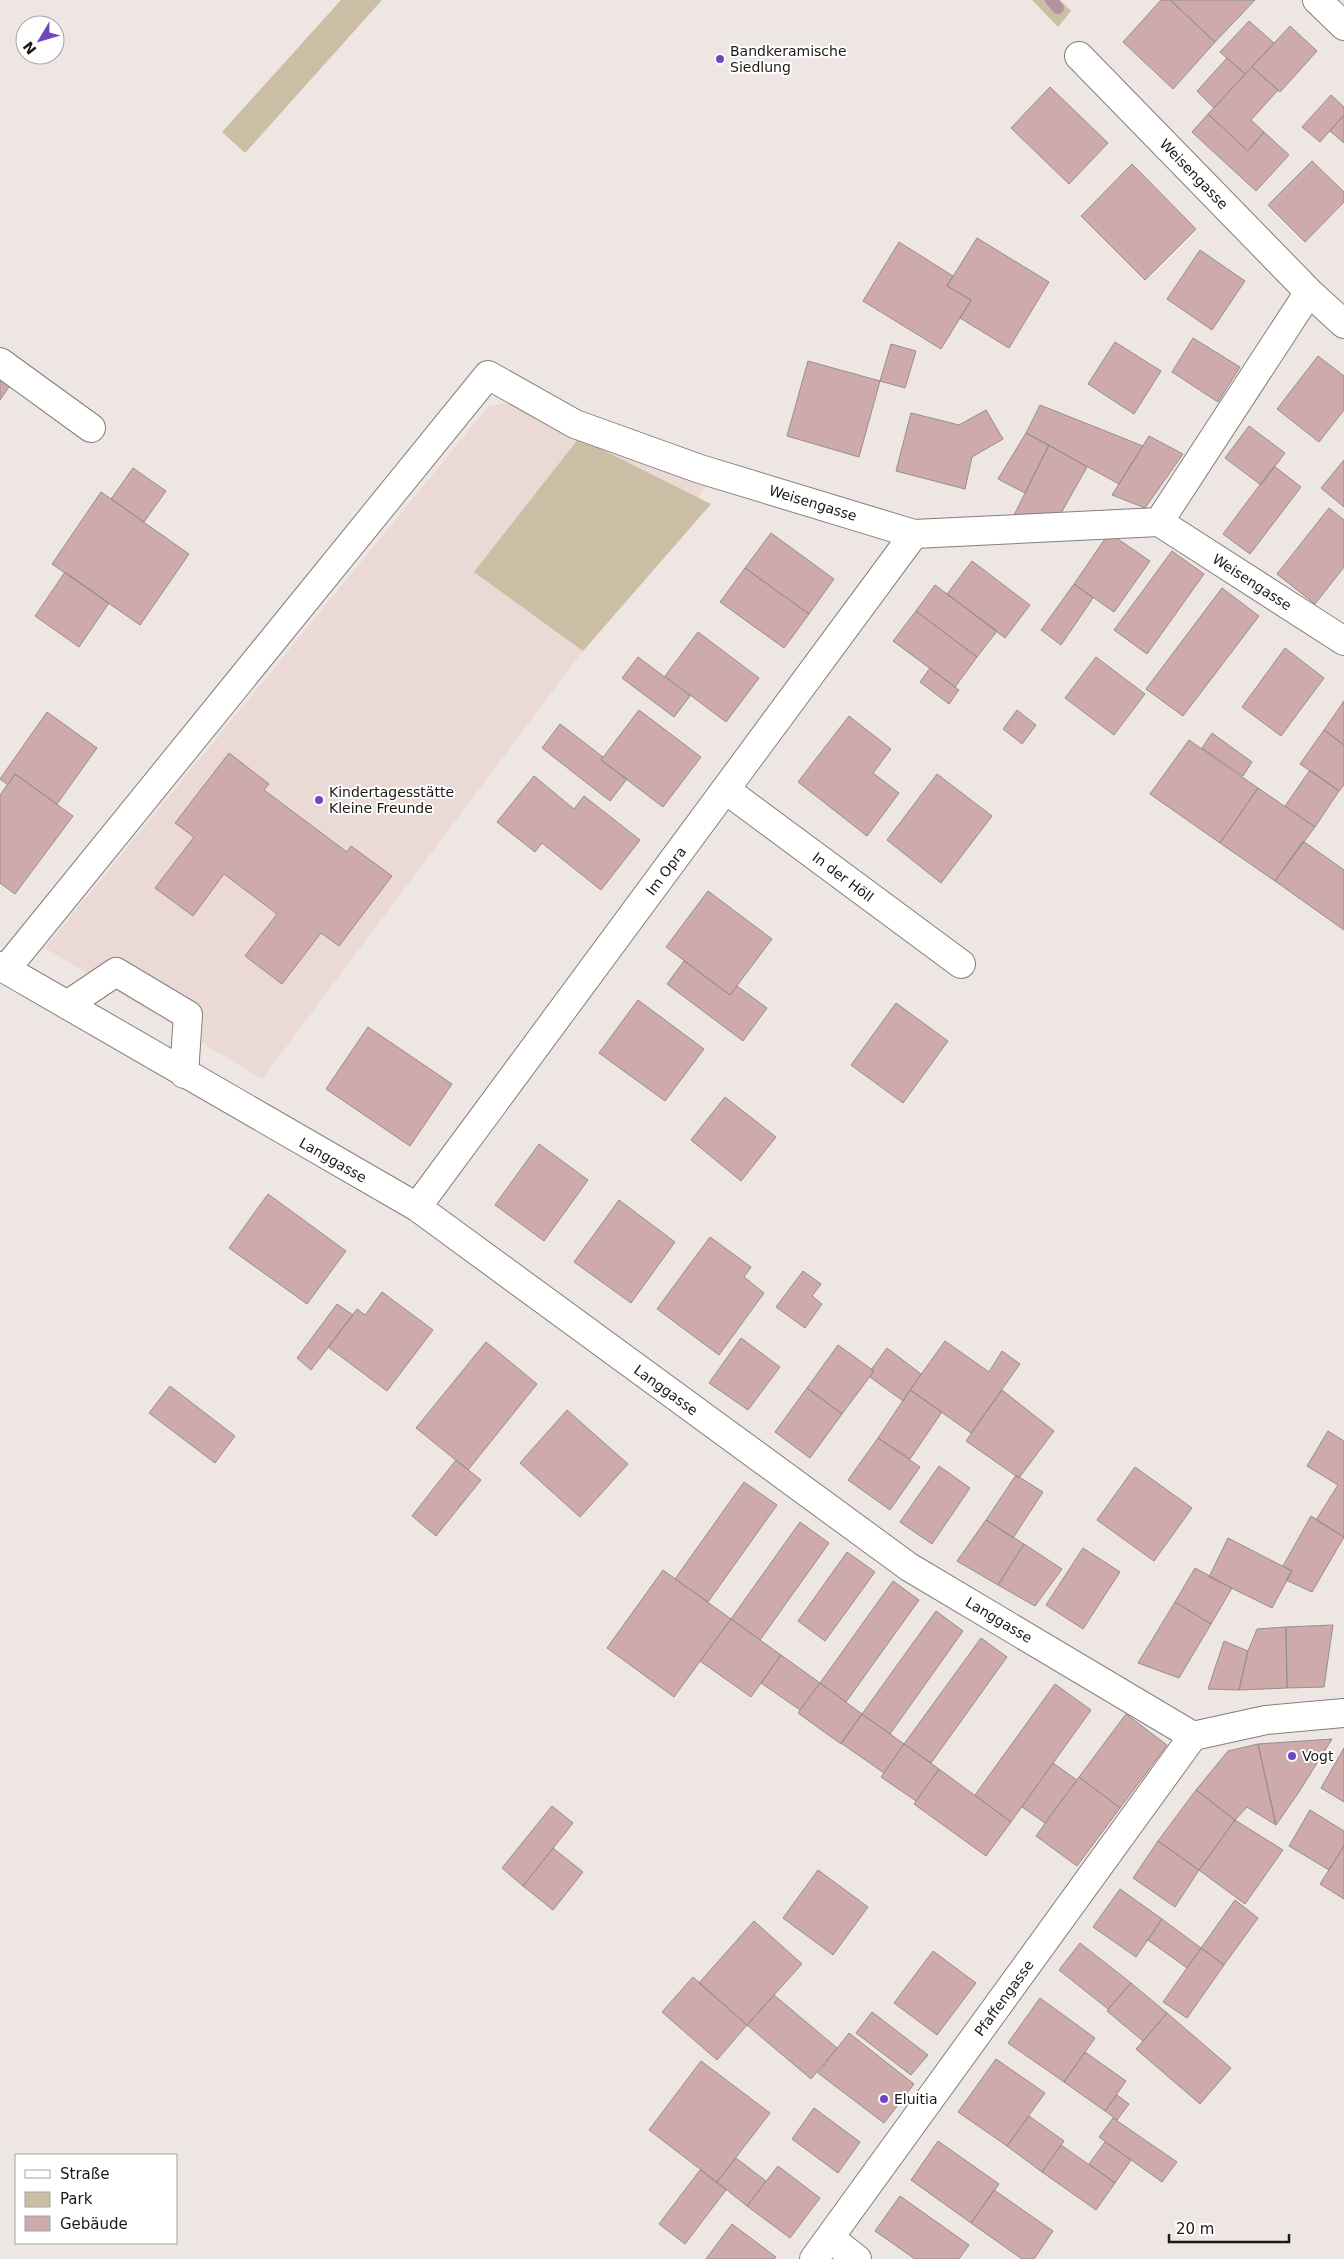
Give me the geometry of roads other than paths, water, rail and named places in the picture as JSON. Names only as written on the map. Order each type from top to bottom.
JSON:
[{"type":"street","points":[[1317,0],[1344,26]]},
{"type":"street","name":"Weisengasse","points":[[1079,56],[1309,292],[1344,324]]},
{"type":"street","points":[[1159,522],[1309,292]]},
{"type":"street","points":[[0,362],[91,428]]},
{"type":"street","name":"Weisengasse","points":[[3,967],[488,374],[575,424],[700,469],[914,534],[1159,522],[1344,641]]},
{"type":"street","name":"Im Opra","points":[[417,1208],[914,534]]},
{"type":"street","name":"In der Höll","points":[[726,790],[961,964]]},
{"type":"street","name":"Langgasse","points":[[3,967],[417,1208],[909,1567],[1193,1736]]},
{"type":"street","points":[[67,1005],[116,972],[188,1015],[184,1074]]},
{"type":"street","points":[[1193,1736],[1266,1720],[1344,1713]]},
{"type":"street","name":"Pfaffengasse","points":[[822,2249],[1193,1736]]},
{"type":"street","points":[[822,2249],[857,2259]]},
{"type":"waterway","points":[[1051,0],[1058,8]]},
{"type":"place","name":"Bandkeramische Siedlung","points":[[720,59]]},
{"type":"place","name":"Kindertagesstätte Kleine Freunde","points":[[319,800]]},
{"type":"place","name":"Vogt","points":[[1292,1756]]},
{"type":"place","name":"Eluitia","points":[[884,2099]]}]
